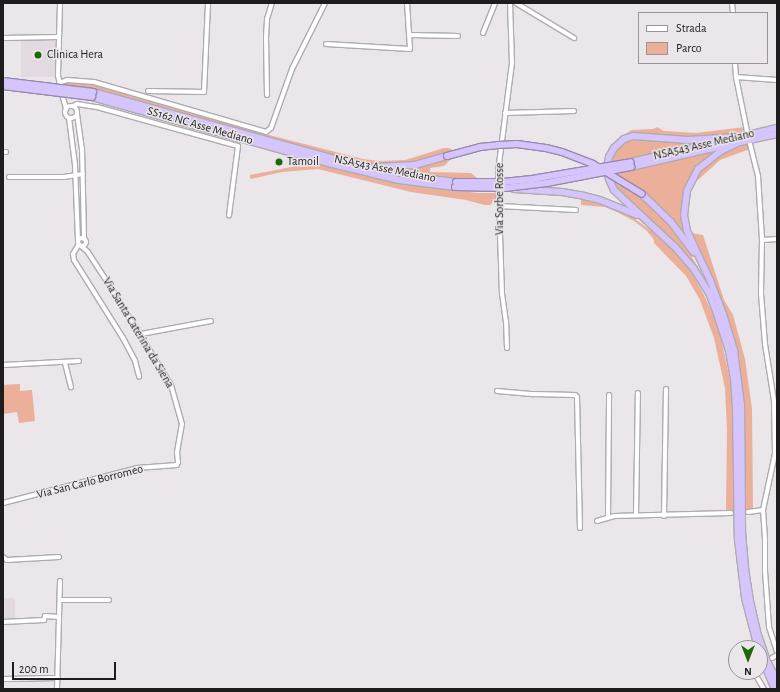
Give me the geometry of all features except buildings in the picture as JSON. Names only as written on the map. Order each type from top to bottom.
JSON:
[{"type":"highway","name":"SS162 NC Asse Mediano","points":[[3,81],[92,94],[308,158]]},
{"type":"highway","name":"NSA543 Asse Mediano","points":[[3,86],[92,94],[357,165],[456,184],[532,179],[631,164]]},
{"type":"highway","name":"NSA543 Asse Mediano","points":[[308,158],[399,180],[505,188],[547,183],[740,139],[777,128]]},
{"type":"highway","name":"NSA543 Asse Mediano","points":[[740,139],[777,134]]},
{"type":"highway","points":[[740,139],[688,140],[642,136],[624,139],[614,148],[609,157],[607,167],[609,179],[614,190],[685,258],[703,282],[718,317],[729,351],[736,405],[737,498],[740,555],[745,598],[756,640]]},
{"type":"highway","points":[[690,244],[684,203],[687,191],[698,169],[721,151],[740,139]]},
{"type":"highway","points":[[357,165],[402,167],[480,147],[517,144],[546,148],[580,158],[617,178],[642,194],[671,222],[690,244],[702,262],[723,314],[734,351],[741,404],[742,519],[745,569],[750,601],[758,635],[777,681]]},
{"type":"highway","points":[[505,188],[562,192],[584,196],[600,200],[641,217]]},
{"type":"highway","points":[[768,673],[775,689]]},
{"type":"street","points":[[60,3],[59,83],[63,101],[77,114],[82,141],[84,224],[82,243],[72,254],[74,260],[135,361],[139,376]]},
{"type":"street","points":[[148,91],[204,92],[208,3]]},
{"type":"street","points":[[267,95],[267,19],[272,3]]},
{"type":"street","points":[[59,83],[67,80],[94,82],[266,132],[271,128],[292,69],[325,3]]},
{"type":"street","points":[[326,44],[410,49],[407,3]]},
{"type":"street","points":[[483,33],[495,3]]},
{"type":"street","name":"Via Sorbe Rosse","points":[[507,348],[506,322],[502,294],[498,172],[512,63],[510,3]]},
{"type":"street","points":[[516,3],[574,38]]},
{"type":"street","points":[[410,35],[458,36]]},
{"type":"street","points":[[3,38],[59,37]]},
{"type":"street","points":[[735,64],[736,77],[747,131]]},
{"type":"street","points":[[736,77],[777,80]]},
{"type":"street","points":[[82,243],[78,224],[76,174],[68,118],[66,114],[69,107],[77,104],[97,107],[238,146],[229,215]]},
{"type":"street","points":[[505,113],[574,111]]},
{"type":"street","points":[[68,118],[73,118],[77,114]]},
{"type":"street","points":[[750,144],[758,176],[762,240],[761,294],[765,344],[774,401],[776,454],[763,510],[766,539],[765,570],[769,627],[777,651]]},
{"type":"street","points":[[9,177],[64,177],[83,174]]},
{"type":"street","points":[[499,206],[576,210]]},
{"type":"street","points":[[78,224],[84,224]]},
{"type":"street","points":[[762,240],[777,239]]},
{"type":"street","name":"Via Santa Caterina da Siena","points":[[82,243],[141,334],[168,380],[177,402],[182,424],[177,465]]},
{"type":"street","points":[[141,334],[211,321]]},
{"type":"street","points":[[3,365],[65,363],[79,361]]},
{"type":"street","points":[[65,363],[71,386]]},
{"type":"street","points":[[664,516],[666,389]]},
{"type":"street","points":[[497,391],[575,395],[577,397],[580,528]]},
{"type":"street","points":[[636,516],[638,393]]},
{"type":"street","points":[[608,517],[609,395]]},
{"type":"street","name":"Via San Carlo Borromeo","points":[[3,503],[137,468],[177,465]]},
{"type":"street","points":[[748,512],[763,510]]},
{"type":"street","points":[[597,521],[608,517],[731,513]]},
{"type":"street","points":[[3,557],[7,560],[59,557]]},
{"type":"street","points":[[57,689],[60,581]]},
{"type":"street","points":[[60,600],[109,600]]},
{"type":"street","points":[[3,622],[44,620],[45,616],[59,617]]},
{"type":"street","points":[[772,658],[777,655]]},
{"type":"street","points":[[3,679],[58,678]]},
{"type":"street","points":[[759,680],[764,689]]},
{"type":"shaded area","name":"Clinica Hera","points":[[21,39],[56,39],[56,77],[21,77]]},
{"type":"shaded area","points":[[3,598],[15,598],[15,621],[3,621]]},
{"type":"green space","points":[[67,83],[84,83],[111,88],[269,135],[363,159],[379,161],[405,160],[444,148],[449,148],[454,151],[413,164],[378,165],[364,163],[190,116],[175,110],[101,91],[66,85]]},
{"type":"green space","points":[[657,127],[664,131],[696,133],[745,127],[746,131],[720,136],[681,138],[637,134],[624,138],[604,164],[609,149],[625,134],[632,130],[653,129]]},
{"type":"green space","points":[[636,138],[705,143],[627,160],[630,170],[718,150],[693,171],[689,179],[693,181],[689,190],[687,212],[691,233],[703,235],[724,300],[733,315],[745,359],[752,409],[753,510],[744,510],[728,325],[687,237],[682,240],[703,276],[714,302],[679,245],[623,195],[613,182],[610,163],[613,155],[620,145]]},
{"type":"green space","points":[[748,144],[750,149],[720,160],[698,180],[693,181],[699,172],[718,155]]},
{"type":"green space","points":[[454,156],[444,166],[430,168],[430,172],[471,173],[478,180],[458,180],[383,169],[412,167]]},
{"type":"green space","points":[[312,163],[410,185],[478,193],[496,193],[496,199],[490,205],[485,205],[466,200],[411,192],[318,169],[282,172],[251,179],[250,177],[250,175]]},
{"type":"green space","points":[[581,197],[610,206],[634,218],[658,236],[674,251],[690,270],[702,291],[718,325],[731,384],[733,410],[734,511],[726,512],[727,430],[725,388],[714,338],[700,300],[686,276],[654,243],[654,240],[647,231],[634,221],[605,207],[581,205]]},
{"type":"green space","points":[[20,384],[20,391],[32,390],[35,421],[19,423],[17,412],[3,414],[3,385]]},
{"type":"place","name":"Clinica Hera","points":[[38,55]]},
{"type":"place","name":"Tamoil","points":[[279,162]]}]
